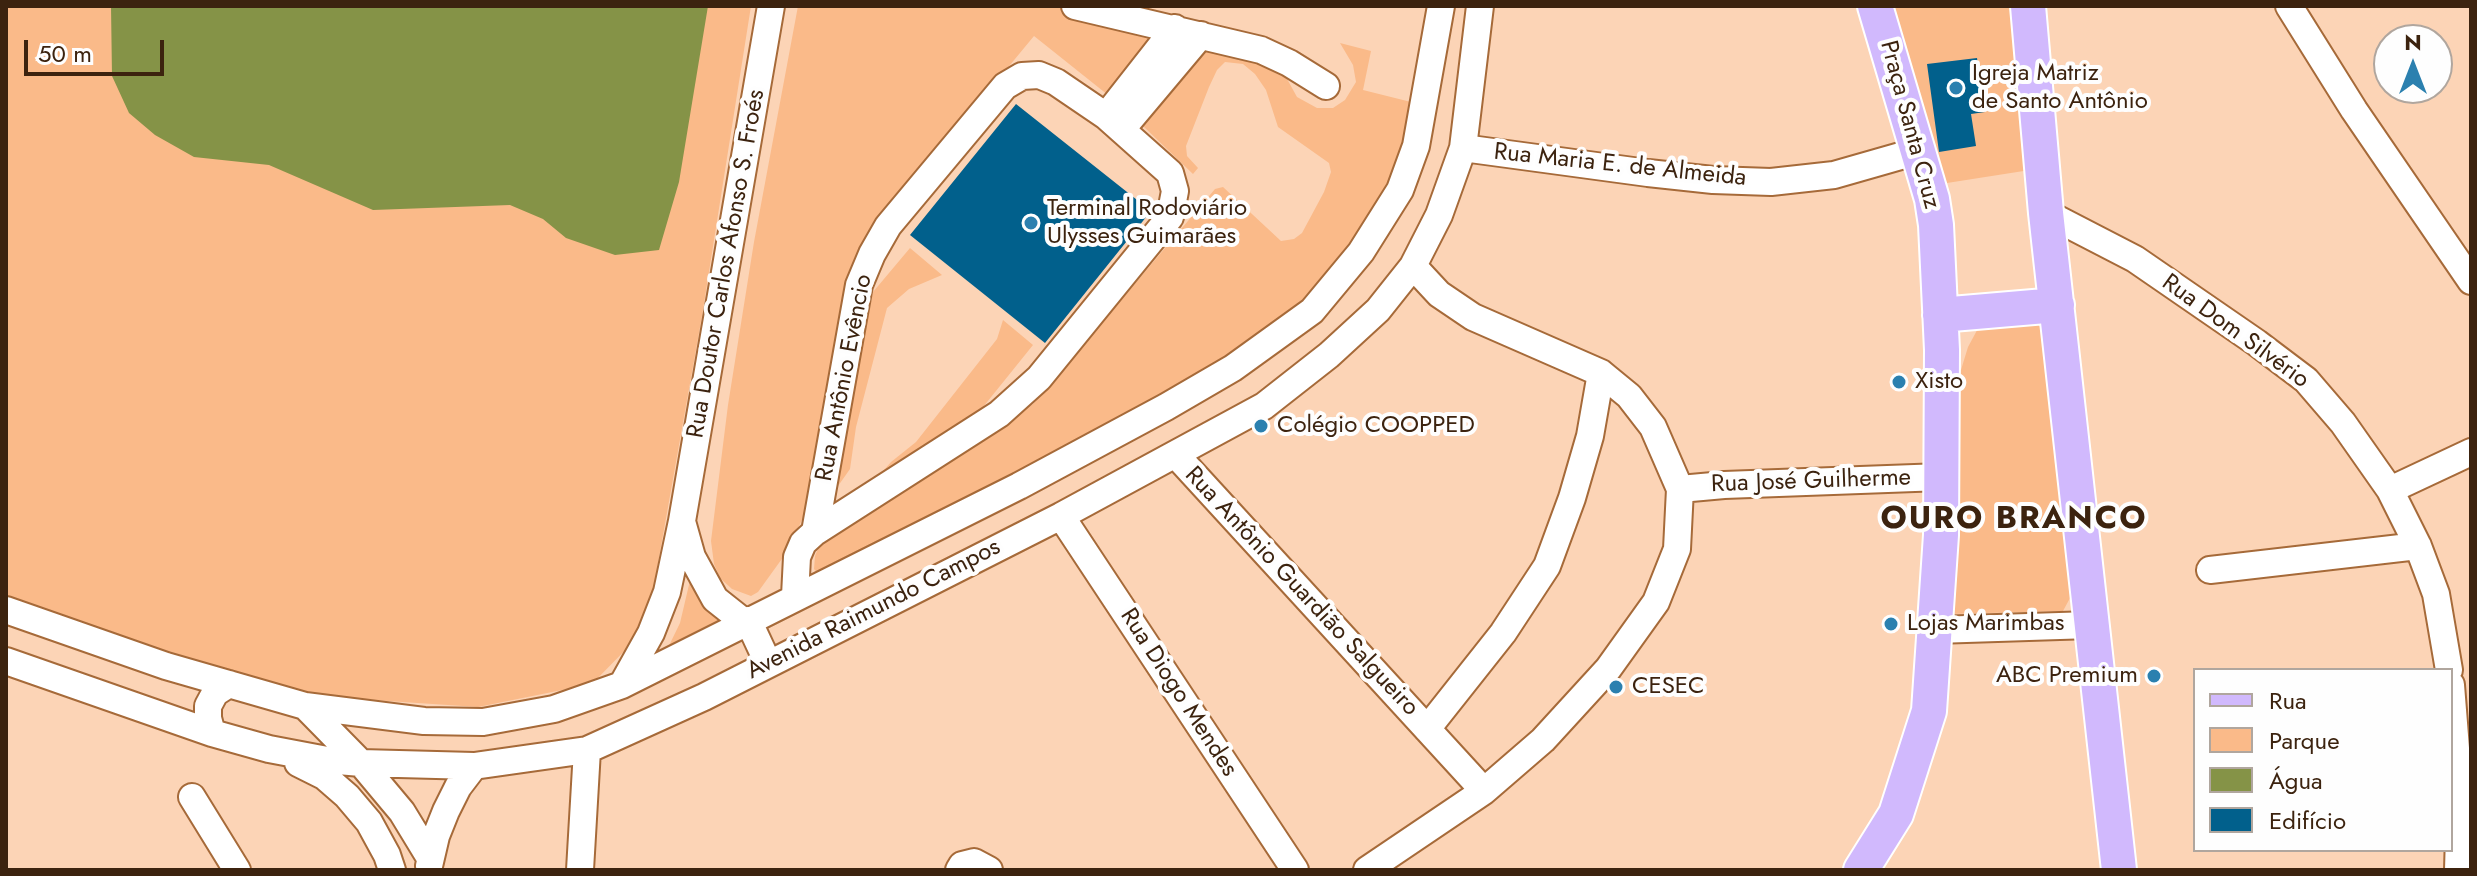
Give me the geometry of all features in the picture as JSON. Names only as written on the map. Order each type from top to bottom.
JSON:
[{"type":"main road","name":"Praça Santa Cruz","points":[[1861,870],[1896,814],[1929,711],[1942,477],[1936,225],[1932,199],[1875,6]]},
{"type":"main road","points":[[2028,6],[2046,213],[2119,870]]},
{"type":"main road","points":[[1940,315],[2057,305]]},
{"type":"street","name":"Rua Doutor Carlos Afonso S. Froés","points":[[622,685],[651,633],[667,592],[771,6]]},
{"type":"street","points":[[1075,6],[1261,50],[1326,86]]},
{"type":"street","name":"Avenida Raimundo Campos","points":[[6,610],[166,666],[305,706],[424,721],[483,722],[554,709],[622,685],[1019,486],[1166,407],[1233,368],[1312,311],[1361,252],[1400,190],[1416,146],[1441,6]]},
{"type":"street","name":"Avenida Raimundo Campos","points":[[6,661],[212,733],[269,749],[361,763],[474,766],[587,750],[704,697],[1176,455],[1264,406],[1329,355],[1378,310],[1413,266],[1439,215],[1463,148],[1480,6]]},
{"type":"street","points":[[2289,6],[2354,110],[2468,270]]},
{"type":"street","points":[[1114,122],[1175,28]]},
{"type":"street","points":[[1114,122],[1201,35]]},
{"type":"street","name":"Rua Antônio Evêncio","points":[[795,596],[797,557],[803,543],[815,532],[999,414],[1039,378],[1170,217],[1175,191],[1170,173],[1114,122],[1056,82],[1039,75],[1022,76],[1005,86],[888,226],[872,254],[859,285],[815,532]]},
{"type":"street","points":[[1424,101],[1469,114]]},
{"type":"street","name":"Rua Maria E. de Almeida","points":[[1463,148],[1661,175],[1771,182],[1834,175],[1918,151]]},
{"type":"street","name":"Rua Dom Silvério","points":[[2046,213],[2135,259],[2306,380],[2343,423],[2390,490],[2418,546],[2436,594],[2449,668]]},
{"type":"street","name":"Rua José Guilherme","points":[[1367,870],[1484,791],[1553,730],[1608,669],[1656,602],[1677,549],[1680,489],[1653,427],[1629,396],[1601,373],[1473,317],[1439,294],[1413,266]]},
{"type":"street","name":"Rua Antônio Guardião Salgueiro","points":[[1427,729],[1503,633],[1547,566],[1590,436],[1601,373]]},
{"type":"street","points":[[2390,490],[2471,452]]},
{"type":"street","name":"Rua Antônio Guardião Salgueiro","points":[[1176,455],[1484,791]]},
{"type":"street","name":"Rua José Guilherme","points":[[1680,489],[1942,477]]},
{"type":"street","name":"Rua Diogo Mendes","points":[[1061,516],[1295,870]]},
{"type":"street","points":[[682,521],[692,557],[715,599],[746,621],[768,663]]},
{"type":"street","points":[[2210,570],[2418,546]]},
{"type":"street","points":[[1935,630],[2091,625]]},
{"type":"street","points":[[212,733],[208,706],[215,693],[229,684]]},
{"type":"street","points":[[305,706],[361,763],[402,812],[429,864]]},
{"type":"street","points":[[2453,710],[2460,799],[2458,870]]},
{"type":"street","points":[[269,749],[324,776],[347,796],[369,822],[392,870]]},
{"type":"street","points":[[580,870],[587,750]]},
{"type":"street","points":[[429,864],[446,811],[458,787],[474,766]]},
{"type":"street","points":[[192,797],[237,870]]},
{"type":"street","points":[[959,870],[962,865],[974,862],[989,870]]},
{"type":"green space","points":[[6,6],[751,6],[702,316],[652,597],[639,636],[592,684],[478,707],[327,697],[160,652],[6,595]]},
{"type":"green space","points":[[798,6],[1051,6],[1151,28],[1158,36],[1113,99],[1034,36],[861,245],[804,515],[789,549],[758,592],[751,596],[732,589],[720,578],[714,564],[711,541],[728,405],[754,242]]},
{"type":"green space","points":[[1893,6],[2016,6],[2030,170],[1947,183],[1930,171],[1928,150]]},
{"type":"green space","points":[[1199,43],[1276,59],[1297,97],[1317,108],[1333,108],[1345,100],[1356,82],[1353,65],[1340,43],[1371,51],[1363,90],[1419,104],[1405,149],[1380,202],[1343,259],[1316,291],[1282,323],[1228,359],[819,575],[814,569],[821,541],[1033,404],[1215,189],[1223,187],[1281,241],[1294,239],[1302,233],[1324,192],[1331,172],[1329,163],[1278,127],[1266,90],[1243,64],[1225,62],[1217,70],[1209,87],[1186,146],[1187,156],[1198,168],[1193,174],[1143,126],[1141,116]]},
{"type":"green space","points":[[910,248],[942,275],[909,289],[887,308],[856,427],[850,469],[831,496],[873,292]]},
{"type":"green space","points":[[1003,320],[1033,345],[975,417],[864,493],[891,462],[916,442],[997,339]]},
{"type":"green space","points":[[1982,321],[2037,323],[2052,340],[2076,587],[2063,611],[1949,614],[1957,383],[1968,347]]},
{"type":"green space","points":[[692,572],[737,620],[661,662],[680,623]]},
{"type":"water","points":[[111,6],[708,6],[679,182],[659,250],[615,255],[566,238],[543,219],[510,205],[373,210],[269,165],[194,157],[155,135],[129,113],[112,76]]},
{"type":"building","name":"Igreja Matriz de Santo Antônio","points":[[1977,58],[1985,112],[1971,114],[1976,146],[1939,152],[1927,64]]},
{"type":"building","name":"Terminal Rodoviário Ulysses Guimarães","points":[[1016,104],[1151,211],[1045,343],[910,235]]},
{"type":"place","name":"Igreja Matriz de Santo Antônio","points":[[1956,88]]},
{"type":"place","name":"Terminal Rodoviário Ulysses Guimarães","points":[[1031,223]]},
{"type":"place","name":"Xisto","points":[[1899,382]]},
{"type":"place","name":"Colégio COOPPED","points":[[1261,426]]},
{"type":"place","name":"Lojas Marimbas","points":[[1891,624]]},
{"type":"place","name":"ABC Premium","points":[[2154,676]]},
{"type":"place","name":"CESEC","points":[[1616,687]]},
{"type":"district","name":"OURO BRANCO","points":[[2014,520]]}]
